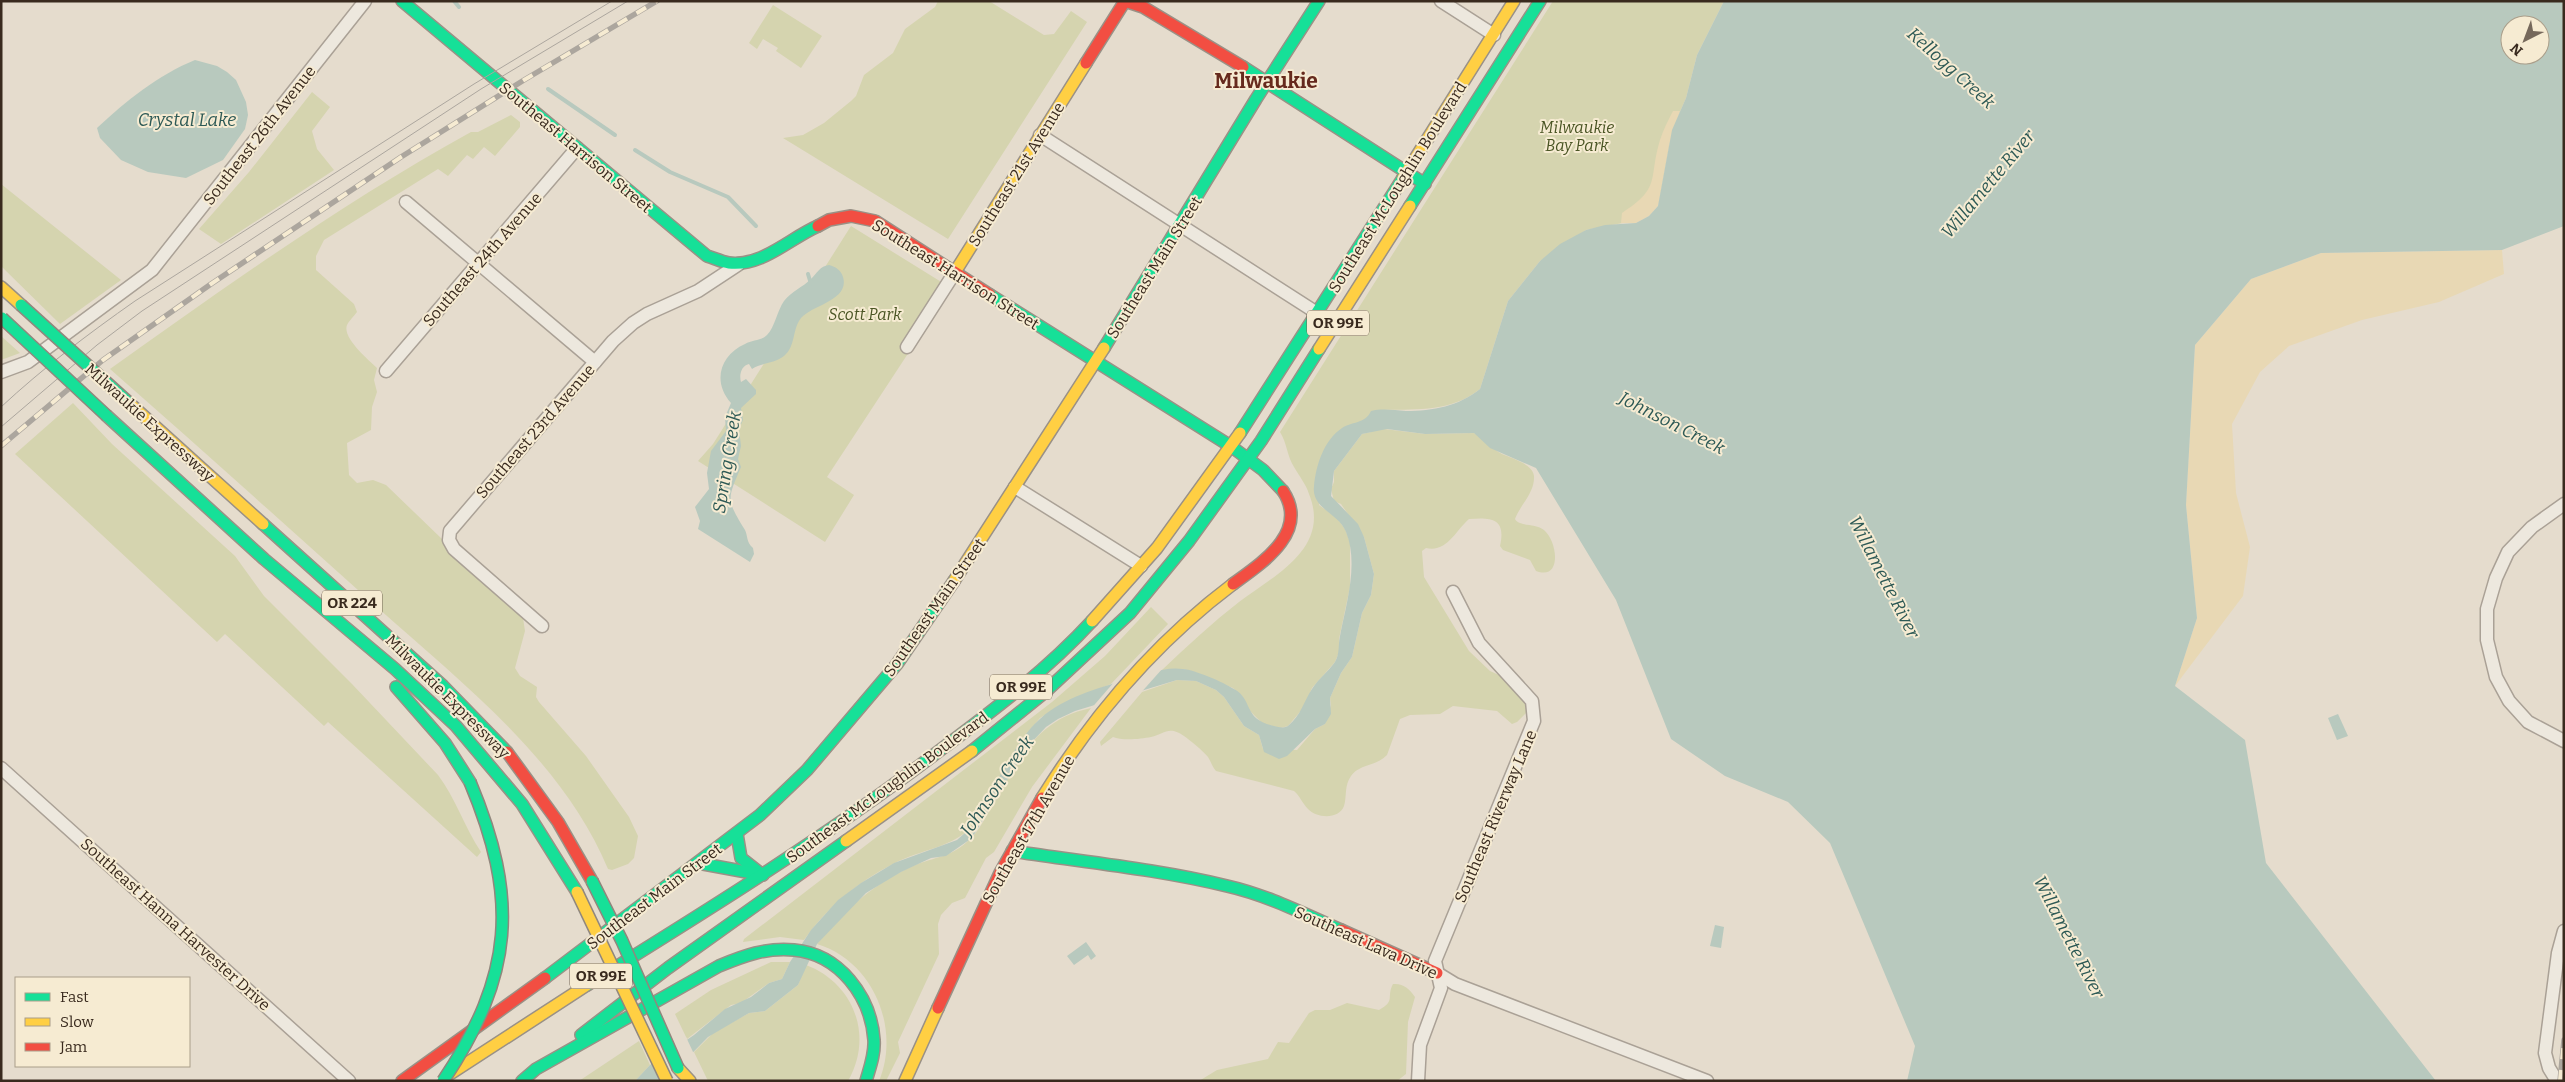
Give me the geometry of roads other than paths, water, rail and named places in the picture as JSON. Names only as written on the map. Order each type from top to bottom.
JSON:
[{"type":"main road","name":"Southeast Harrison Street","points":[[402,1],[699,251],[720,261],[739,264],[765,257],[818,223],[839,217],[857,216],[879,223],[1230,446],[1248,460]]},
{"type":"main road","points":[[1125,1],[1143,7],[1267,83],[1425,184]]},
{"type":"main road","name":"Southeast 21st Avenue","points":[[955,272],[1125,1]]},
{"type":"main road","name":"Southeast Main Street","points":[[402,1081],[539,982],[737,834],[772,805],[807,770],[872,696],[914,640],[1096,361],[1319,1]]},
{"type":"main road","name":"Southeast McLoughlin Boulevard","points":[[442,1081],[596,980],[763,876],[907,777],[982,719],[1086,628],[1141,566],[1230,446],[1317,313],[1514,1]]},
{"type":"main road","name":"Southeast McLoughlin Boulevard","points":[[522,1081],[675,963],[990,737],[1045,692],[1130,613],[1189,540],[1248,460],[1540,1]]},
{"type":"main road","name":"Milwaukie Expressway","points":[[1,286],[437,680],[493,736],[538,792],[592,881],[622,941],[684,1081]]},
{"type":"main road","name":"Milwaukie Expressway","points":[[2,318],[317,606],[405,677],[480,749],[524,803],[561,861],[578,892],[668,1081]]},
{"type":"main road","name":"Southeast 17th Avenue","points":[[905,1081],[978,918],[1012,851],[1066,760],[1099,716],[1167,641],[1264,559],[1289,532],[1292,514],[1283,490],[1273,478],[1248,460]]},
{"type":"main road","points":[[317,606],[425,718],[446,744],[470,782],[484,810],[500,866],[504,917],[498,966],[483,1015],[470,1042],[442,1081]]},
{"type":"main road","points":[[737,834],[741,858],[763,876]]},
{"type":"main road","name":"Southeast Lava Drive","points":[[1012,851],[1161,873],[1228,886],[1260,896],[1344,930],[1437,973]]},
{"type":"main road","points":[[698,863],[763,876]]},
{"type":"main road","points":[[536,1069],[719,966],[761,951],[783,949],[804,952],[824,959],[842,972],[861,993],[872,1019],[874,1048],[866,1081]]},
{"type":"main road","points":[[678,1068],[690,1081]]},
{"type":"street","name":"Southeast 26th Avenue","points":[[1,372],[28,362],[152,270],[366,1]]},
{"type":"street","points":[[1441,1],[1494,35]]},
{"type":"street","points":[[1040,135],[1317,313]]},
{"type":"street","name":"Southeast 24th Avenue","points":[[386,371],[577,148]]},
{"type":"street","points":[[406,202],[595,362]]},
{"type":"street","name":"Southeast 23rd Avenue","points":[[542,626],[454,549],[449,536],[453,527],[595,362],[633,323],[672,300],[702,288],[739,264]]},
{"type":"street","name":"Southeast 21st Avenue","points":[[907,347],[955,272]]},
{"type":"street","points":[[1014,487],[1141,566]]},
{"type":"street","points":[[2564,504],[2532,527],[2508,552],[2496,578],[2487,609],[2487,640],[2496,677],[2509,701],[2528,722],[2564,741]]},
{"type":"street","name":"Southeast Riverway Lane","points":[[1418,1081],[1420,1045],[1441,988],[1435,961],[1534,721],[1532,702],[1479,643],[1469,627],[1453,592]]},
{"type":"street","name":"Southeast Hanna Harvester Drive","points":[[1,768],[349,1081]]},
{"type":"street","points":[[2557,1081],[2549,1068],[2545,1053],[2558,953],[2564,931]]},
{"type":"street","name":"Southeast Lava Drive","points":[[1437,973],[1455,984],[1707,1081]]},
{"type":"water","points":[[1724,1],[2564,1],[2564,226],[2502,250],[2321,253],[2251,279],[2195,345],[2186,505],[2197,618],[2175,686],[2245,740],[2266,863],[2436,1081],[1907,1081],[1915,1046],[1830,843],[1788,802],[1725,776],[1671,739],[1616,600],[1536,468],[1490,448],[1474,433],[1425,434],[1387,429],[1362,434],[1334,471],[1331,496],[1358,524],[1364,537],[1374,574],[1371,595],[1362,613],[1352,657],[1341,673],[1330,698],[1331,714],[1325,724],[1315,729],[1287,756],[1279,759],[1264,752],[1259,735],[1244,726],[1224,697],[1216,690],[1196,681],[1177,680],[1075,711],[1058,719],[1046,727],[1028,746],[972,838],[946,856],[931,858],[901,872],[866,893],[817,944],[798,985],[765,1011],[749,1013],[708,1037],[665,1081],[635,1081],[650,1065],[694,1035],[725,1009],[751,997],[769,983],[782,979],[790,962],[811,930],[838,900],[861,883],[894,863],[957,840],[975,824],[1004,768],[1022,739],[1041,718],[1070,699],[1104,686],[1154,671],[1176,668],[1202,674],[1234,689],[1244,698],[1257,719],[1264,723],[1284,727],[1293,721],[1314,685],[1337,659],[1350,584],[1350,544],[1346,532],[1338,520],[1321,506],[1314,494],[1317,470],[1322,454],[1330,439],[1342,428],[1365,418],[1371,411],[1384,409],[1416,411],[1436,409],[1463,400],[1480,389],[1508,301],[1540,261],[1560,244],[1586,230],[1605,225],[1636,223],[1649,216],[1658,206],[1672,130],[1686,98],[1697,55]]},
{"type":"water","name":"Crystal Lake","points":[[195,60],[217,66],[227,72],[236,80],[246,102],[248,115],[245,129],[223,160],[186,178],[148,172],[121,160],[100,138],[97,128],[119,108],[155,81]]},
{"type":"water","points":[[829,265],[838,269],[843,277],[844,285],[836,297],[806,313],[801,318],[788,352],[784,356],[752,369],[749,364],[742,369],[741,382],[746,379],[756,390],[756,394],[741,408],[743,420],[739,429],[741,446],[738,459],[741,467],[733,486],[731,499],[734,512],[745,530],[749,544],[753,548],[754,554],[750,562],[698,529],[700,521],[695,507],[709,489],[707,473],[711,451],[726,431],[725,417],[731,403],[725,395],[722,386],[720,378],[722,370],[725,362],[736,349],[767,335],[784,301],[790,294],[808,282],[821,268]]},
{"type":"water","points":[[2338,714],[2348,736],[2337,740],[2328,718]]},
{"type":"water","points":[[1715,925],[1724,927],[1721,948],[1710,946]]},
{"type":"water","points":[[1086,942],[1096,956],[1091,960],[1088,955],[1074,965],[1067,956]]},
{"type":"waterway","name":"Spring Creek","points":[[454,1],[459,7]]},
{"type":"waterway","name":"Spring Creek","points":[[548,89],[615,135]]},
{"type":"waterway","name":"Spring Creek","points":[[635,150],[670,172],[728,197],[756,226]]},
{"type":"waterway","name":"Spring Creek","points":[[808,274],[811,284]]},
{"type":"tram line","points":[[1,407],[66,352],[135,301],[474,84],[612,1]]},
{"type":"tram line","points":[[1,427],[97,345],[142,311],[481,89],[628,1]]},
{"type":"railway","points":[[1,446],[103,360],[211,284],[401,157],[524,80],[657,1]]},
{"type":"railway","points":[[2560,1081],[2564,1040]]},
{"type":"district","name":"Milwaukie","points":[[1266,81]]},
{"type":"water label","name":"Kellogg Creek","points":[[1951,68]]},
{"type":"water label","name":"Willamette River","points":[[1988,184]]},
{"type":"water label","name":"Johnson Creek","points":[[1672,423]]},
{"type":"water label","name":"Willamette River","points":[[1884,577]]},
{"type":"water label","name":"Johnson Creek","points":[[997,786]]},
{"type":"water label","name":"Willamette River","points":[[2069,937]]},
{"type":"park label","name":"Milwaukie Bay Park","points":[[1577,136]]},
{"type":"park label","name":"Scott Park","points":[[865,314]]}]
